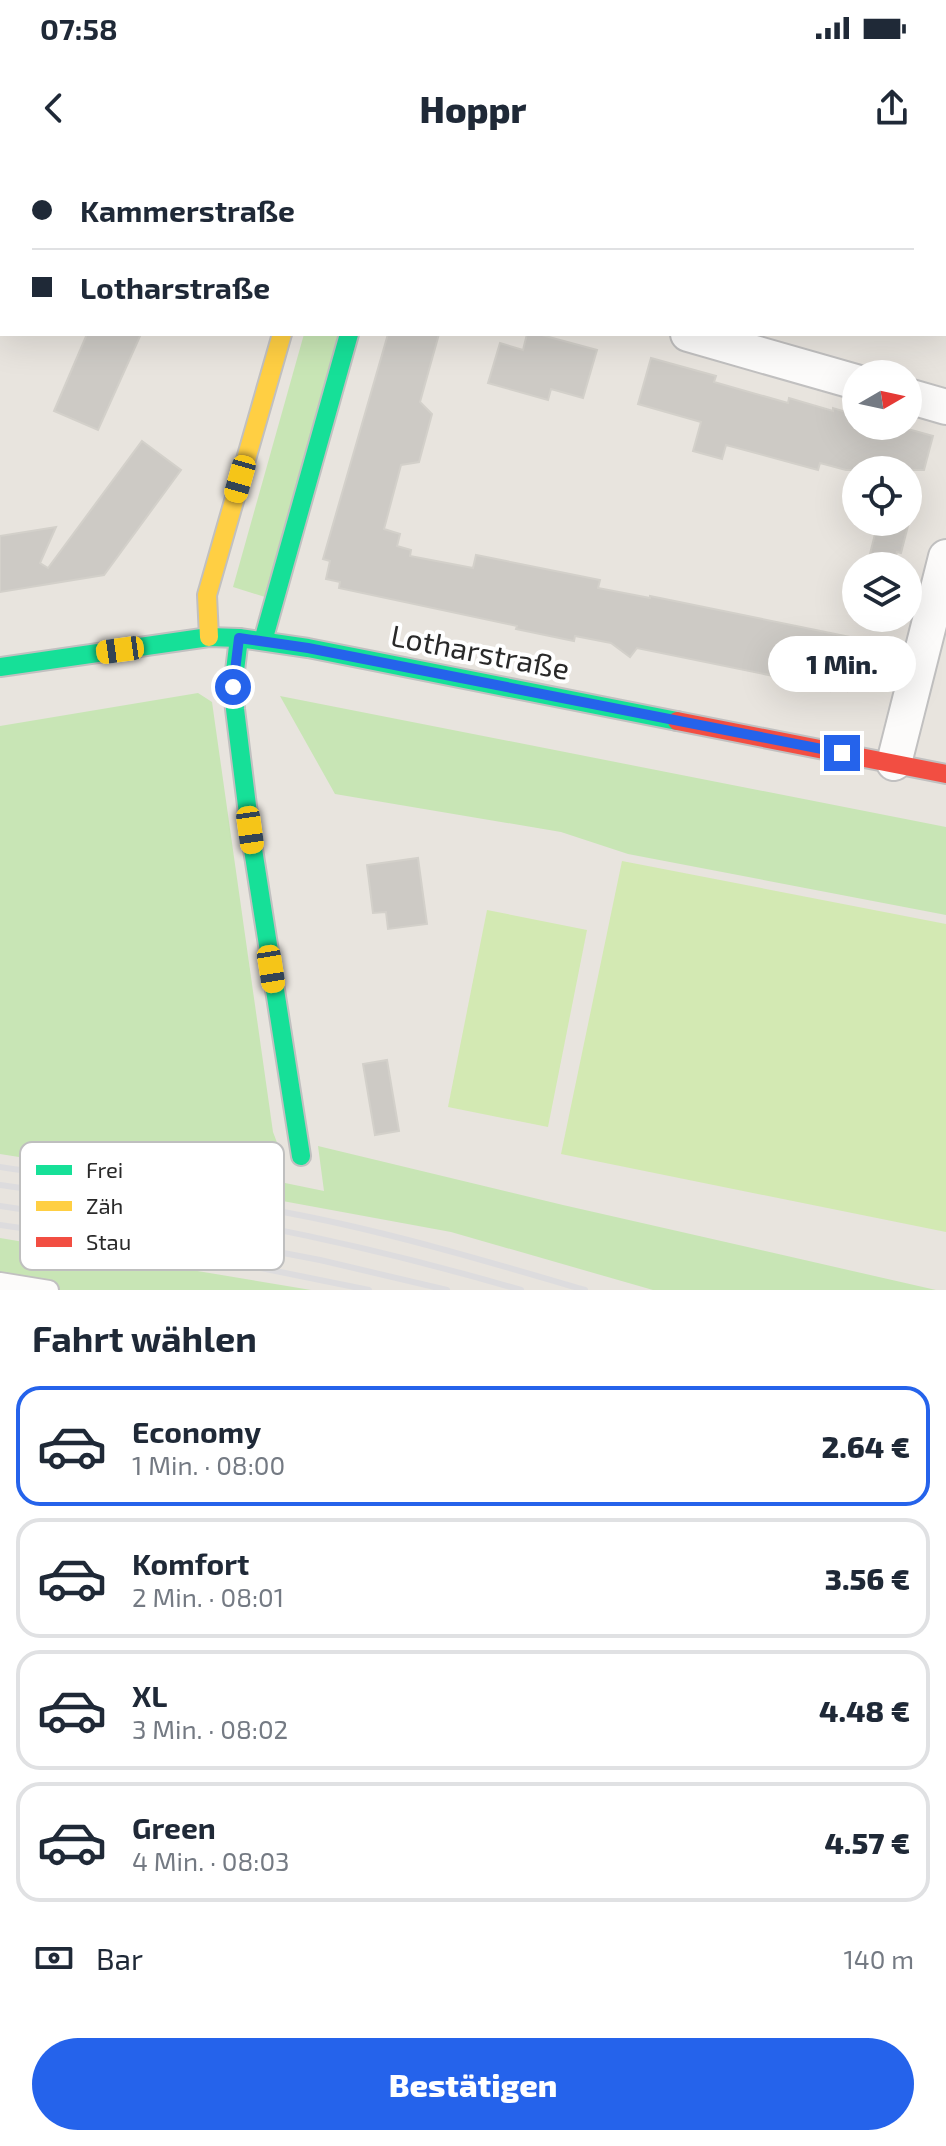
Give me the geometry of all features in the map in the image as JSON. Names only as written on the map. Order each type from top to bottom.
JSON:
[{"type":"street","points":[[209,637],[207,595],[281,336]]},
{"type":"street","points":[[263,641],[348,336]]},
{"type":"street","points":[[695,336],[842,378]]},
{"type":"street","points":[[922,400],[946,407]]},
{"type":"street","points":[[894,763],[946,557]]},
{"type":"street","name":"Lotharstraße","points":[[0,667],[209,637],[239,638],[308,648],[946,774]]},
{"type":"street","points":[[239,638],[233,687],[239,739],[301,1156]]},
{"type":"lane","points":[[0,1282],[49,1290]]},
{"type":"green space","points":[[303,336],[337,336],[265,597],[233,587]]},
{"type":"green space","points":[[198,693],[212,702],[277,1142],[20,1142],[20,1157],[0,1154],[0,726]]},
{"type":"green space","points":[[280,696],[946,827],[946,915],[628,854],[561,832],[335,794]]},
{"type":"green space","points":[[622,861],[946,924],[946,1232],[561,1154]]},
{"type":"green space","points":[[487,910],[587,930],[548,1127],[448,1107]]},
{"type":"green space","points":[[318,1146],[936,1290],[653,1290],[451,1232],[284,1201],[284,1161],[285,1183],[324,1191]]},
{"type":"green space","points":[[0,1238],[20,1241],[20,1270],[191,1270],[311,1290],[0,1290]]},
{"type":"building","points":[[86,336],[140,336],[98,430],[54,411]]},
{"type":"building","points":[[387,336],[438,336],[420,402],[432,414],[419,462],[401,465],[384,529],[400,534],[397,546],[411,550],[410,556],[473,568],[476,555],[600,580],[598,588],[865,640],[857,680],[850,679],[847,691],[831,688],[830,691],[792,683],[793,680],[637,648],[630,657],[611,643],[575,636],[574,641],[339,588],[340,582],[326,579],[330,561],[323,559]]},
{"type":"building","points":[[526,336],[545,336],[597,350],[583,398],[551,389],[548,400],[488,383],[500,343],[523,350]]},
{"type":"building","points":[[651,358],[716,376],[714,382],[788,403],[789,398],[842,411],[842,440],[922,440],[922,433],[933,436],[924,470],[922,456],[842,456],[842,469],[820,463],[818,470],[726,445],[722,459],[693,451],[701,422],[638,404]]},
{"type":"building","points":[[142,441],[181,470],[104,575],[0,592],[0,536],[56,527],[40,563],[48,568]]},
{"type":"building","points":[[874,536],[905,536],[901,552],[870,552]]},
{"type":"building","points":[[418,858],[427,924],[388,929],[386,912],[373,913],[367,865]]},
{"type":"building","points":[[387,1060],[399,1131],[375,1135],[363,1064]]},
{"type":"railway","points":[[0,1167],[20,1170]]},
{"type":"railway","points":[[0,1185],[20,1188]]},
{"type":"railway","points":[[0,1206],[20,1209]]},
{"type":"railway","points":[[284,1213],[417,1242],[585,1290]]},
{"type":"railway","points":[[0,1225],[20,1228]]},
{"type":"railway","points":[[284,1231],[436,1266],[521,1290]]},
{"type":"railway","points":[[284,1253],[447,1290]]},
{"type":"railway","points":[[270,1270],[369,1290]]},
{"type":"traffic: fast","points":[[263,641],[348,336]]},
{"type":"traffic: fast","points":[[0,667],[209,637],[239,638],[308,648],[677,721]]},
{"type":"traffic: fast","points":[[239,638],[233,687],[235,709],[250,830],[301,1156]]},
{"type":"traffic: slow","points":[[209,637],[207,595],[281,336]]},
{"type":"traffic: jam","points":[[677,721],[946,774]]},
{"type":"route","points":[[233,687],[239,638],[308,648],[842,753]]}]
